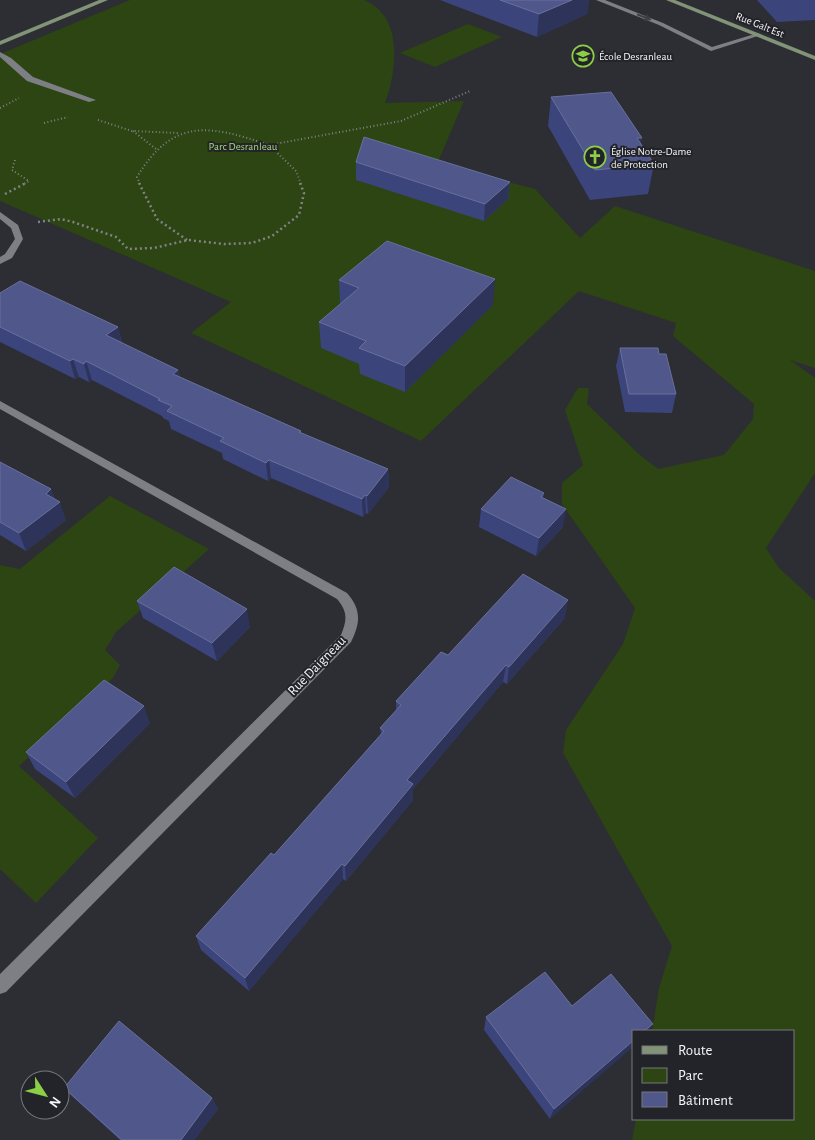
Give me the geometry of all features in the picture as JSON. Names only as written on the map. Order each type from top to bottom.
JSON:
[{"type":"street","points":[[0,43],[105,0]]},
{"type":"street","points":[[599,0],[661,24],[711,49],[758,35]]},
{"type":"street","name":"Rue Galt Est","points":[[669,0],[815,58]]},
{"type":"street","points":[[0,54],[10,59],[21,74],[30,79],[92,100]]},
{"type":"street","points":[[0,215],[15,227],[19,239],[9,256],[0,261]]},
{"type":"street","name":"Rue Daigneau","points":[[0,404],[342,596],[352,608],[354,618],[346,638],[0,986]]},
{"type":"path","points":[[268,145],[400,121],[470,91]]},
{"type":"path","points":[[44,123],[70,116]]},
{"type":"path","points":[[96,120],[132,130],[183,133]]},
{"type":"path","points":[[15,227],[61,219],[116,237],[128,249],[154,248],[188,240],[224,244],[252,243],[272,236],[299,215],[304,194],[296,171],[268,145],[242,135],[206,128],[167,139],[143,163],[137,177],[146,200],[157,219],[188,240]]},
{"type":"path","points":[[132,130],[156,149]]},
{"type":"path","points":[[0,197],[29,181],[12,170],[15,160]]},
{"type":"green space","name":"Parc Desranleau","points":[[130,0],[364,0],[377,8],[386,18],[391,31],[394,61],[385,103],[464,101],[437,164],[535,189],[580,238],[615,206],[815,271],[815,368],[790,360],[815,378],[815,473],[766,548],[779,568],[815,601],[815,1140],[632,1140],[636,1120],[795,1120],[795,1030],[652,1030],[659,988],[672,946],[563,753],[566,730],[623,644],[635,608],[562,504],[562,483],[583,465],[565,410],[578,388],[589,388],[587,404],[641,456],[658,469],[724,455],[753,419],[754,404],[673,336],[676,323],[579,291],[421,441],[191,333],[231,302],[0,201],[0,54]]},
{"type":"green space","points":[[468,24],[502,37],[435,67],[400,53]]},
{"type":"green space","points":[[110,496],[209,549],[116,632],[105,650],[120,665],[113,678],[19,766],[98,838],[36,903],[0,869],[0,565],[20,569]]},
{"type":"building","points":[[500,0],[572,0],[539,14]]},
{"type":"building","points":[[611,92],[642,138],[637,138],[654,164],[595,170],[551,97]]},
{"type":"building","points":[[364,137],[510,182],[485,204],[356,162]]},
{"type":"building","points":[[387,241],[495,279],[405,366],[359,348],[366,341],[319,322],[359,288],[339,280]]},
{"type":"building","points":[[20,281],[118,327],[106,335],[178,370],[173,374],[301,431],[299,432],[388,469],[367,496],[365,495],[362,499],[269,460],[266,463],[220,441],[224,438],[167,411],[172,406],[158,400],[160,399],[86,361],[84,364],[73,359],[70,361],[0,327],[0,293]]},
{"type":"building","points":[[620,348],[658,348],[659,354],[666,354],[676,394],[629,394]]},
{"type":"building","points":[[0,462],[51,489],[46,494],[60,502],[19,533],[0,522]]},
{"type":"building","points":[[511,477],[544,493],[541,497],[566,509],[539,538],[481,509]]},
{"type":"building","points":[[174,567],[247,609],[212,643],[137,601]]},
{"type":"building","points":[[523,574],[568,600],[509,667],[506,665],[407,780],[413,784],[345,866],[342,864],[245,978],[196,936],[271,853],[274,855],[384,731],[380,728],[401,705],[396,701],[441,652],[448,655]]},
{"type":"building","points":[[104,680],[144,706],[66,782],[26,752]]},
{"type":"building","points":[[545,972],[572,1006],[611,974],[653,1024],[645,1030],[632,1030],[632,1042],[554,1109],[486,1017]]},
{"type":"building","points":[[119,1021],[212,1098],[181,1140],[122,1140],[70,1093],[70,1081]]},
{"type":"place","name":"École Desranleau","points":[[583,56]]},
{"type":"place","name":"Église Notre-Dame de Protection","points":[[595,157]]}]
